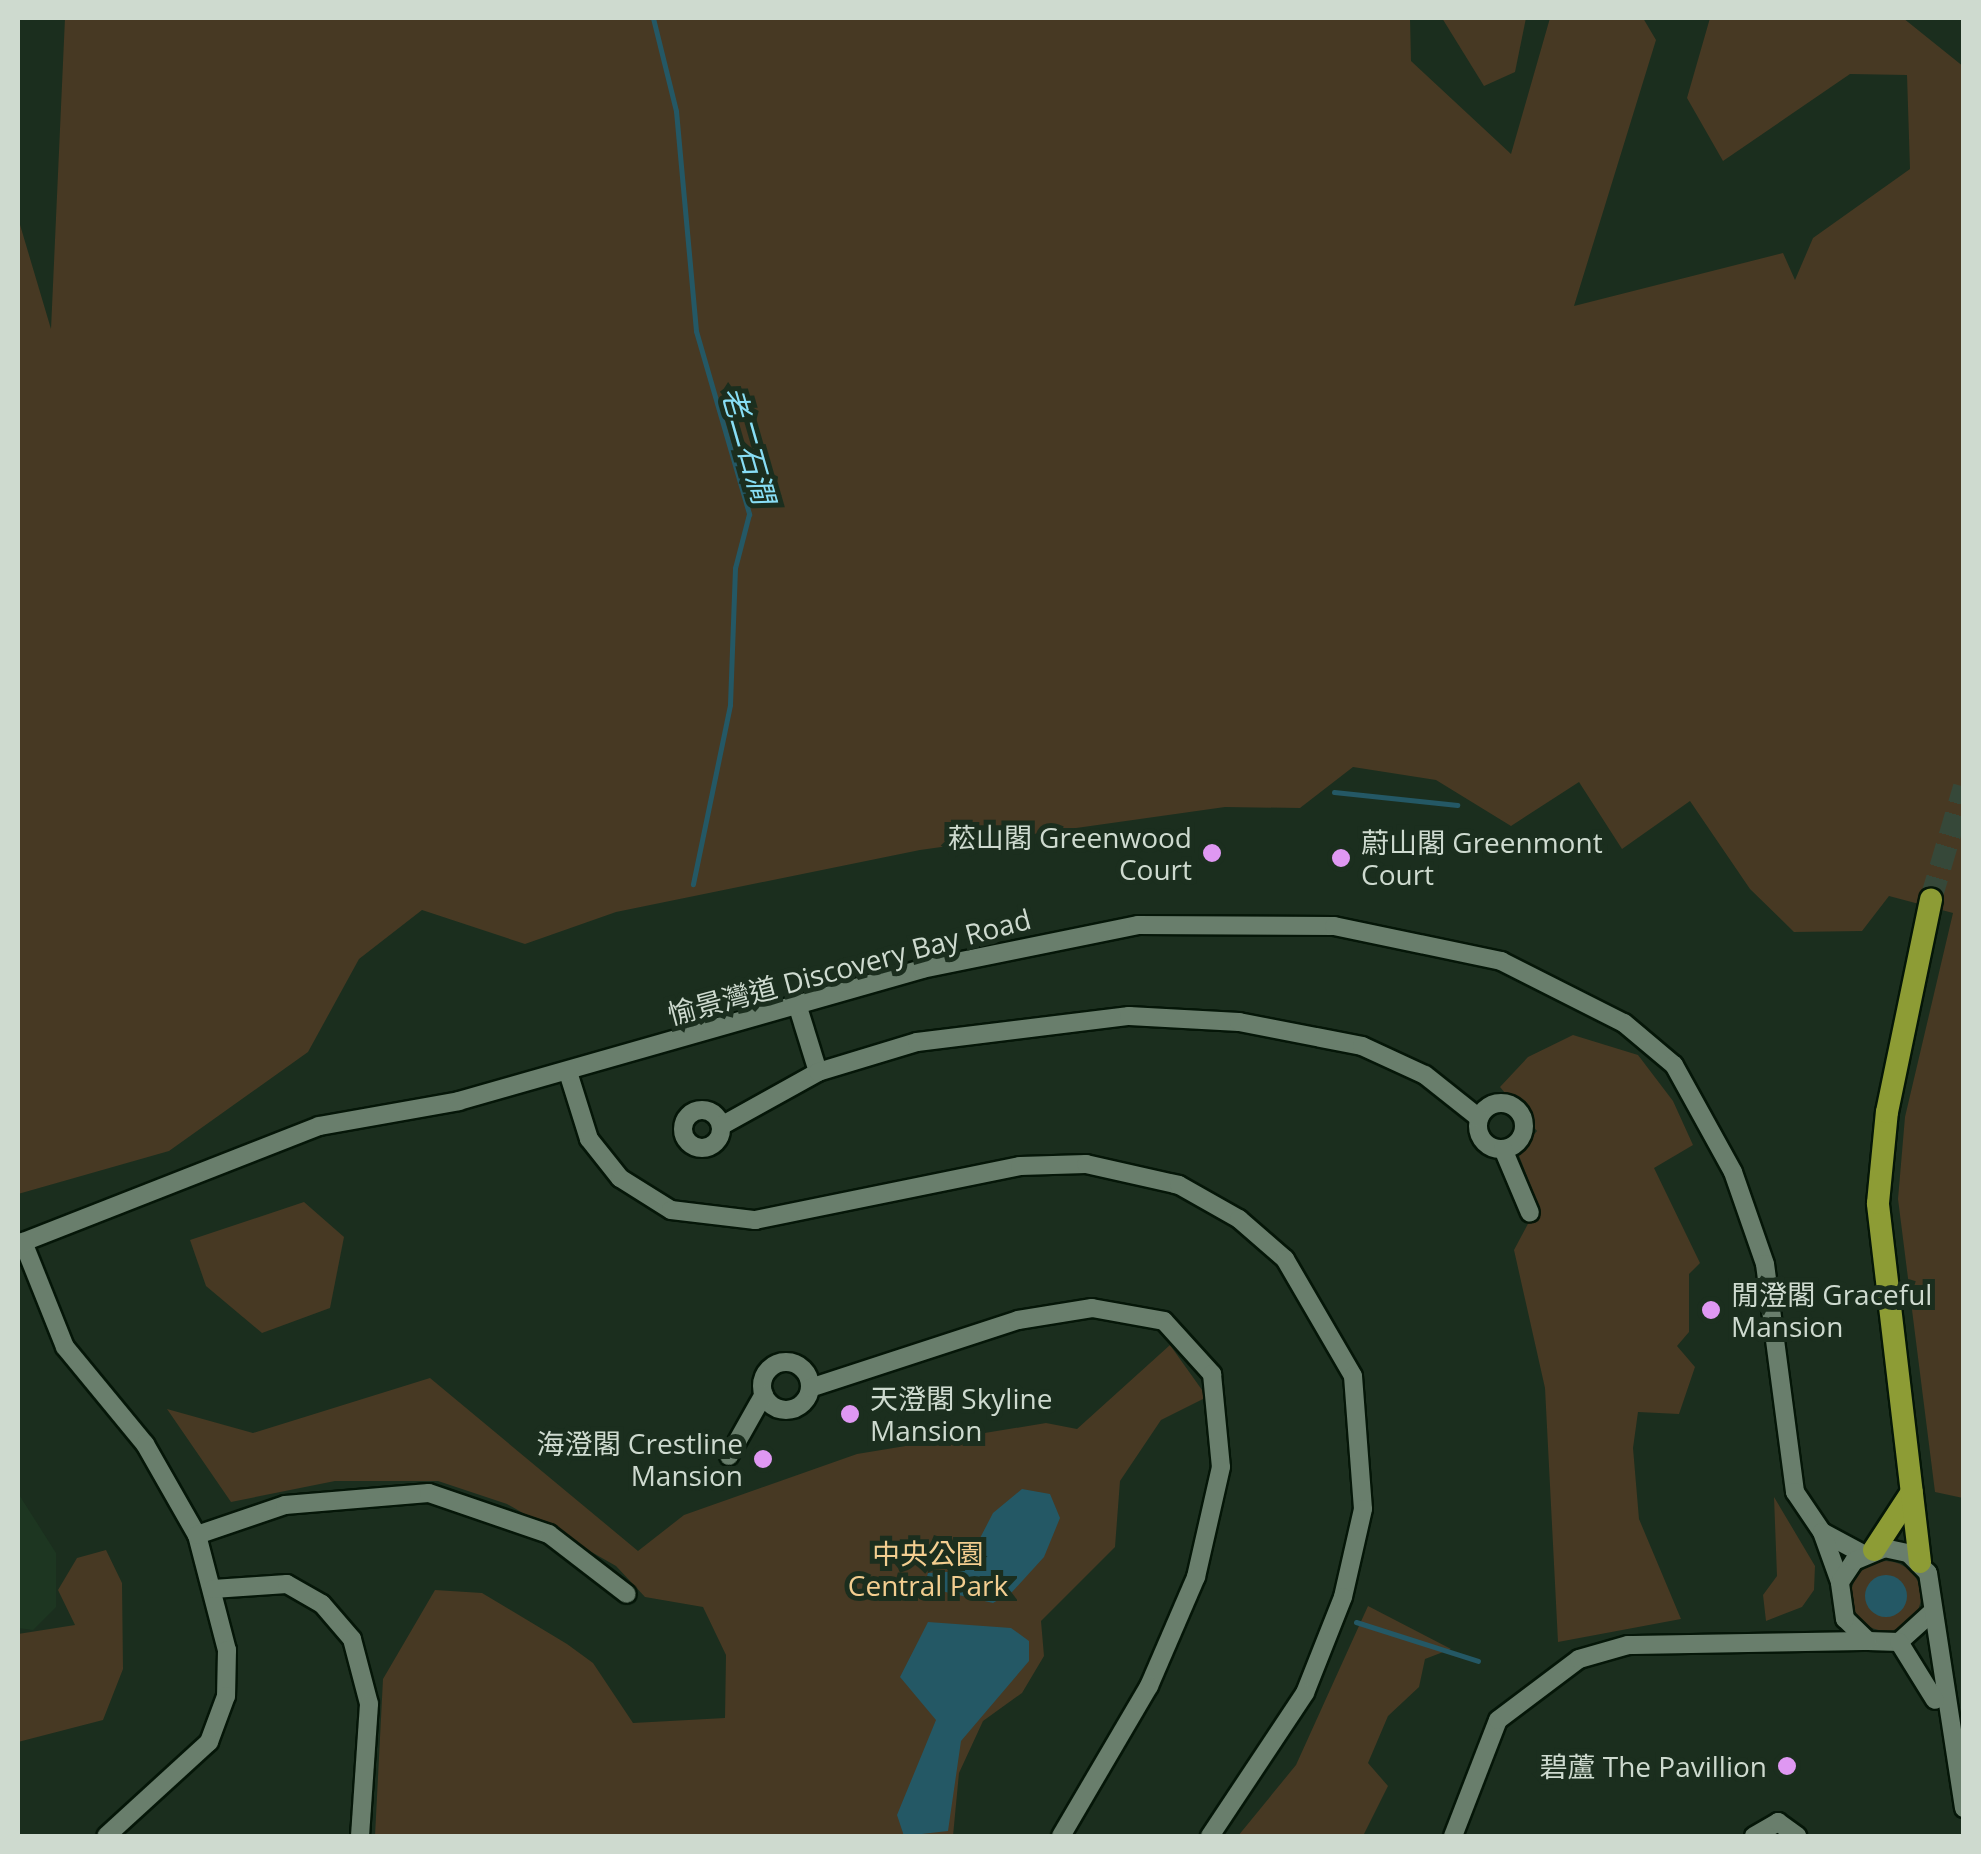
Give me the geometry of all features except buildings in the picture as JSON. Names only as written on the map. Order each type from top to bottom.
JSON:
[{"type":"main road","points":[[1920,1562],[1878,1203],[1887,1112],[1931,898]]},
{"type":"main road","points":[[1868,1552],[1913,1489]]},
{"type":"street","name":"愉景灣道 Discovery Bay Road","points":[[20,1243],[319,1126],[568,1072],[797,1004],[1047,940],[1214,920],[1440,945],[1552,982],[1652,1041],[1707,1118],[1764,1264],[1789,1466],[1822,1532],[1839,1588]]},
{"type":"street","points":[[797,1004],[818,1072]]},
{"type":"street","points":[[721,1126],[818,1072],[1002,1026],[1184,1018],[1362,1046],[1425,1074],[1479,1118],[1483,1140],[1504,1149],[1530,1213]]},
{"type":"street","points":[[568,1072],[589,1139],[620,1178],[671,1210],[756,1220],[1020,1166],[1086,1164],[1179,1186],[1239,1218],[1285,1259],[1353,1376],[1363,1509],[1343,1598],[1306,1693],[1210,1836]]},
{"type":"street","points":[[1479,1118],[1496,1104],[1520,1114],[1522,1136],[1504,1149]]},
{"type":"street","points":[[20,1243],[66,1346],[156,1460],[196,1535],[228,1664],[216,1727],[189,1768],[106,1836]]},
{"type":"street","points":[[764,1394],[793,1409],[810,1388],[1018,1320],[1092,1308],[1164,1322],[1212,1374],[1221,1467],[1196,1577],[1149,1686],[1061,1836]]},
{"type":"street","points":[[729,1456],[764,1394],[767,1372],[787,1362],[806,1373],[810,1388]]},
{"type":"street","points":[[196,1535],[286,1504],[430,1493],[549,1534],[627,1594]]},
{"type":"street","points":[[1822,1532],[1868,1552],[1920,1562],[1933,1586],[1931,1614],[1964,1808]]},
{"type":"street","points":[[1814,1635],[1839,1588],[1868,1552]]},
{"type":"street","points":[[212,1589],[286,1584],[322,1604],[352,1639],[369,1690],[360,1836]]},
{"type":"street","points":[[1839,1588],[1845,1619],[1868,1640]]},
{"type":"street","points":[[1454,1836],[1498,1720],[1561,1668],[1628,1645],[1814,1635],[1899,1642],[1931,1614]]},
{"type":"street","points":[[1899,1642],[1950,1738]]},
{"type":"street","points":[[1754,1836],[1778,1822],[1797,1836]]},
{"type":"shaded area","points":[[18,1493],[56,1553],[56,1607],[33,1630],[18,1628]]},
{"type":"green space","points":[[65,18],[1410,18],[1411,61],[1511,154],[1550,18],[1643,18],[1656,40],[1574,306],[1783,253],[1795,280],[1813,238],[1910,169],[1907,75],[1850,74],[1723,161],[1687,98],[1710,18],[1903,18],[1964,67],[1963,1498],[1935,1492],[1898,1199],[1905,1117],[1953,913],[1889,896],[1862,931],[1794,932],[1750,889],[1690,801],[1622,849],[1579,782],[1511,826],[1436,780],[1353,767],[1300,808],[1225,807],[920,850],[616,912],[525,944],[422,910],[359,959],[308,1052],[169,1151],[18,1194],[18,218],[51,329]]},
{"type":"green space","points":[[1442,18],[1526,18],[1515,72],[1484,86]]},
{"type":"green space","points":[[1573,1035],[1638,1055],[1673,1101],[1693,1145],[1654,1168],[1700,1263],[1689,1274],[1689,1332],[1677,1346],[1695,1367],[1679,1414],[1638,1412],[1633,1448],[1639,1519],[1681,1619],[1558,1642],[1545,1388],[1514,1250],[1538,1205],[1518,1153],[1537,1131],[1500,1087],[1528,1057]]},
{"type":"green space","points":[[304,1202],[344,1237],[330,1308],[262,1333],[206,1286],[190,1240]]},
{"type":"green space","name":"中央公園 Central Park","points":[[1170,1345],[1207,1397],[1161,1420],[1120,1481],[1115,1547],[1041,1621],[1044,1656],[1022,1693],[983,1721],[959,1773],[953,1836],[375,1836],[383,1679],[435,1590],[482,1593],[567,1644],[593,1663],[633,1723],[725,1718],[726,1655],[703,1607],[645,1597],[616,1566],[507,1504],[438,1481],[335,1481],[231,1502],[167,1409],[253,1433],[430,1378],[638,1551],[684,1515],[857,1454],[1046,1423],[1077,1429]]},
{"type":"green space","points":[[1774,1497],[1815,1566],[1814,1590],[1802,1607],[1766,1621],[1763,1595],[1777,1576]]},
{"type":"green space","points":[[106,1550],[122,1583],[123,1669],[103,1720],[18,1742],[18,1634],[75,1625],[58,1590],[77,1558]]},
{"type":"green space","points":[[1886,1561],[1911,1571],[1921,1596],[1911,1621],[1886,1631],[1861,1621],[1851,1596],[1861,1571]]},
{"type":"green space","points":[[1368,1606],[1451,1649],[1425,1659],[1419,1687],[1388,1716],[1368,1763],[1388,1786],[1363,1836],[1238,1836],[1296,1765]]},
{"type":"water","points":[[1022,1489],[1050,1494],[1060,1518],[1044,1557],[1012,1592],[993,1603],[924,1587],[928,1573],[963,1571],[993,1513]]},
{"type":"water","points":[[1886,1575],[1901,1581],[1907,1596],[1901,1611],[1886,1617],[1871,1611],[1865,1596],[1871,1581]]},
{"type":"water","points":[[928,1622],[1011,1628],[1029,1641],[1029,1661],[961,1741],[948,1831],[904,1836],[897,1815],[936,1720],[900,1677]]},
{"type":"waterway","name":"老二石澗","points":[[653,18],[676,111],[696,331],[749,514],[735,568],[730,705],[693,884]]},
{"type":"waterway","points":[[1334,792],[1457,805]]},
{"type":"waterway","points":[[1356,1622],[1478,1661]]},
{"type":"tunnel","points":[[1931,899],[1964,787]]},
{"type":"place","name":"菘山閣 Greenwood Court","points":[[1212,853]]},
{"type":"place","name":"蔚山閣 Greenmont Court","points":[[1341,858]]},
{"type":"place","name":"閒澄閣 Graceful Mansion","points":[[1711,1310]]},
{"type":"place","name":"天澄閣 Skyline Mansion","points":[[850,1414]]},
{"type":"place","name":"海澄閣 Crestline Mansion","points":[[763,1459]]},
{"type":"place","name":"碧蘆 The Pavillion","points":[[1787,1766]]}]
